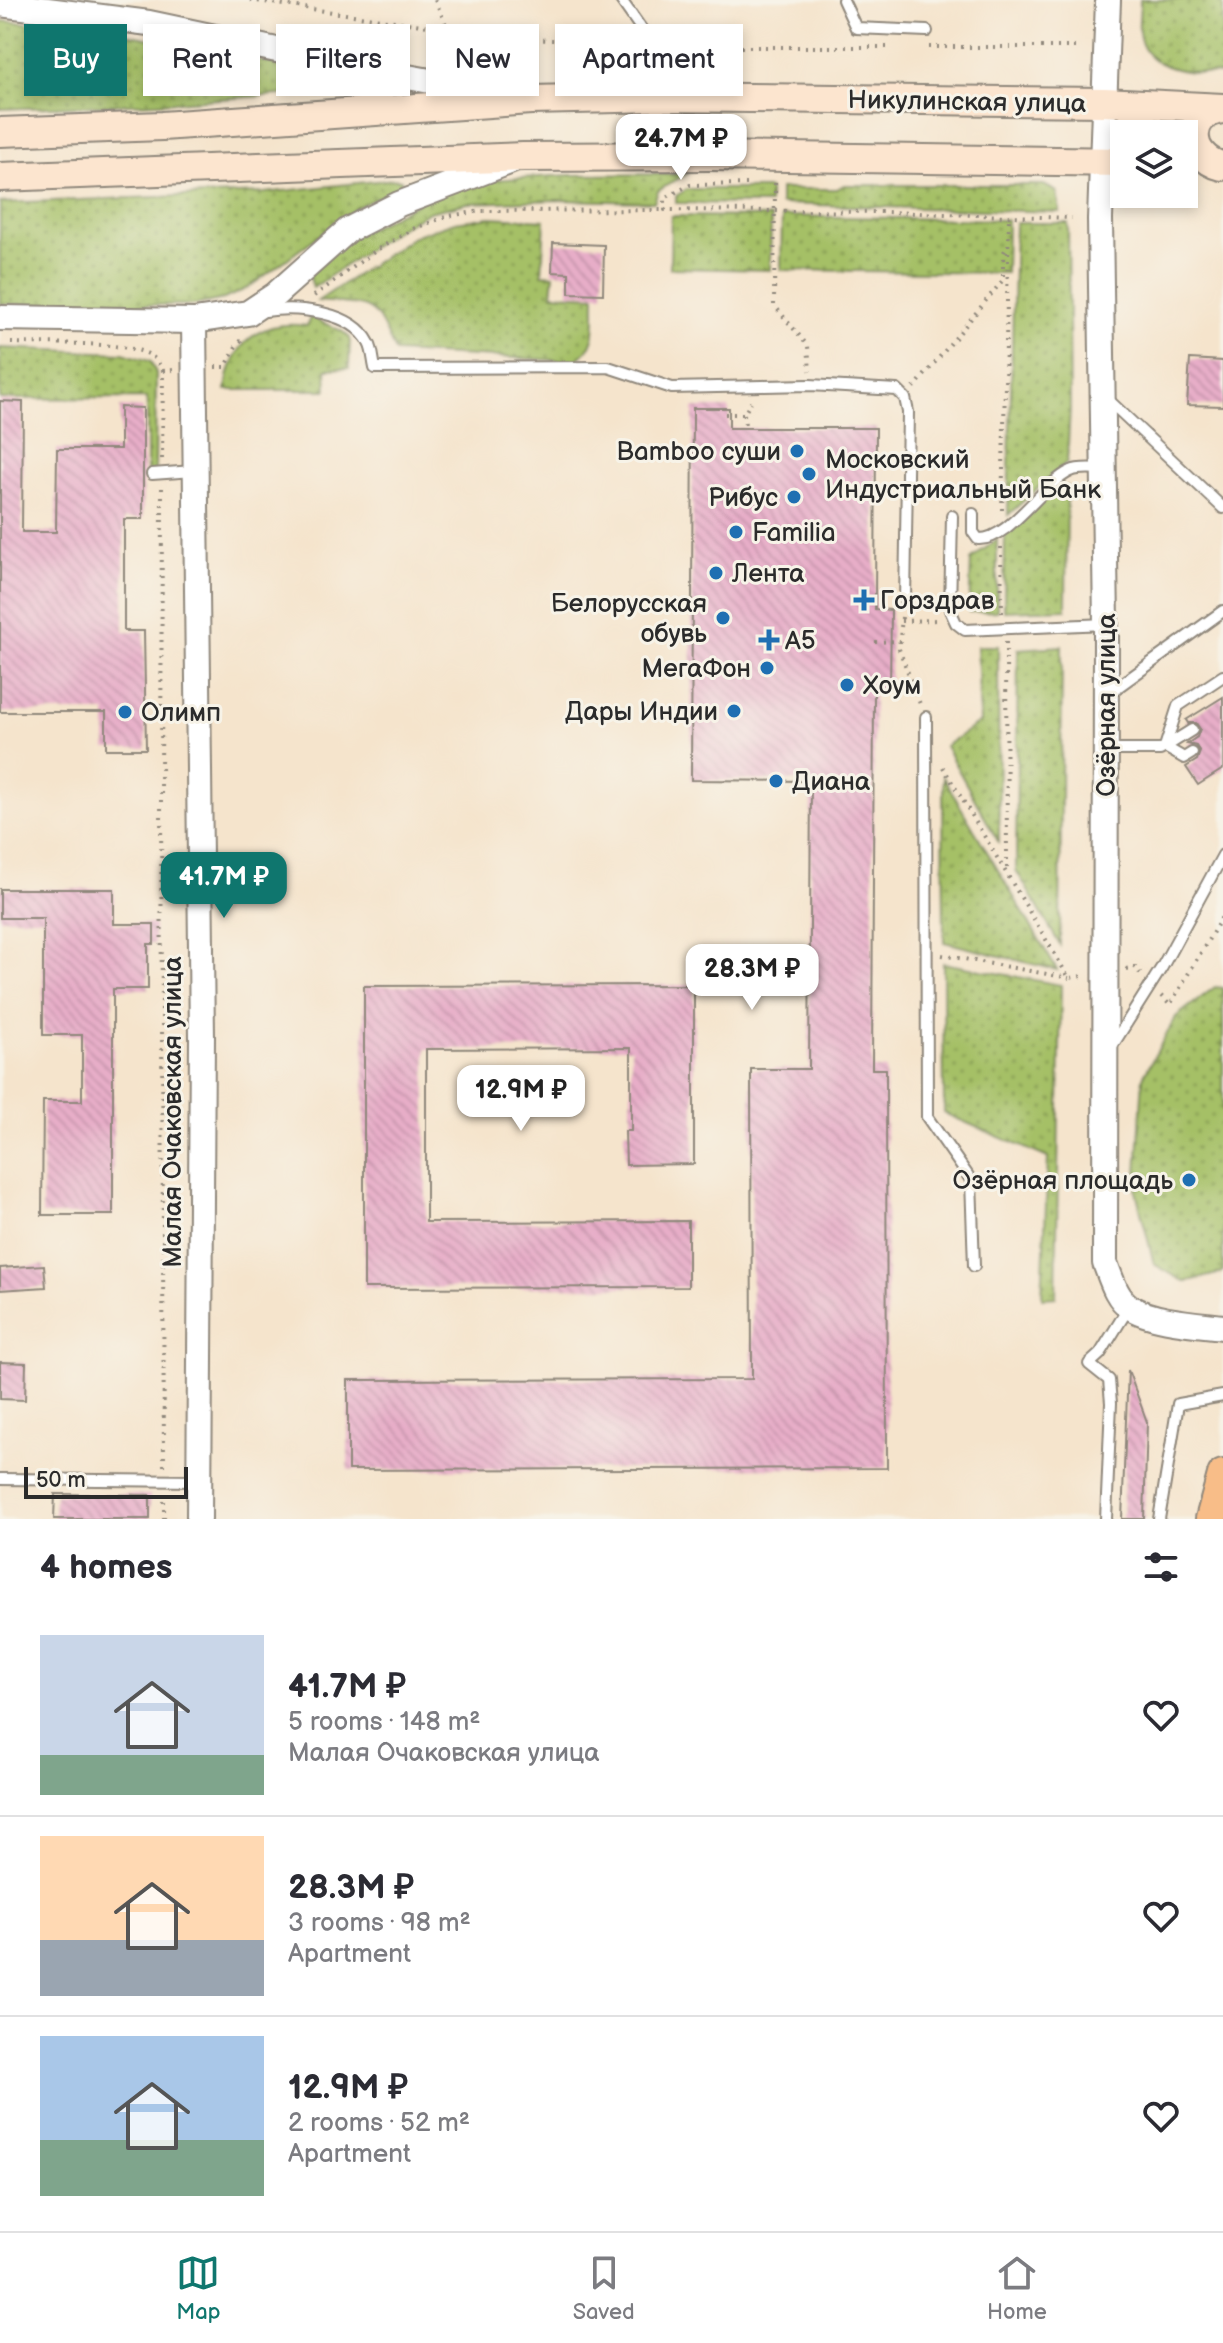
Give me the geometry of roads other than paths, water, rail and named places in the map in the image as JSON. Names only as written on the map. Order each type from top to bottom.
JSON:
[{"type":"main road","name":"Никулинская улица","points":[[531,100],[660,97],[1104,102],[1223,108]]},
{"type":"main road","points":[[0,132],[162,126],[531,100]]},
{"type":"main road","points":[[1223,108],[1203,117],[1195,133],[1195,143],[1205,159],[1223,166]]},
{"type":"main road","points":[[0,177],[523,157],[711,156],[1110,162]]},
{"type":"main road","points":[[1198,165],[1223,166]]},
{"type":"main road","points":[[1211,1519],[1223,1475]]},
{"type":"street","name":"Озёрная улица","points":[[1108,0],[1104,102],[1110,138]]},
{"type":"street","name":"Никулинская улица","points":[[0,4],[149,23],[531,100]]},
{"type":"street","points":[[0,318],[194,321],[248,313],[275,295],[348,230],[399,204],[523,157]]},
{"type":"street","name":"Озёрная улица","points":[[1110,178],[1100,219],[1106,624],[1105,1263],[1115,1289],[1129,1307]]},
{"type":"street","name":"Малая Очаковская улица","points":[[194,321],[202,1038],[199,1519]]},
{"type":"street","points":[[1129,1307],[1164,1319],[1223,1327]]},
{"type":"lane","points":[[621,0],[654,47],[660,97]]},
{"type":"lane","points":[[843,0],[856,28],[927,31]]},
{"type":"lane","points":[[248,313],[308,308],[353,326],[369,342],[375,368],[608,367],[672,388],[810,385],[897,390],[905,398],[908,412],[905,602]]},
{"type":"lane","points":[[1103,395],[1223,508]]},
{"type":"lane","points":[[973,514],[973,532],[978,539],[986,539],[1001,531],[1071,471],[1105,469]]},
{"type":"lane","points":[[157,473],[196,471]]},
{"type":"lane","points":[[952,516],[950,610],[956,623],[965,630],[1106,624]]},
{"type":"lane","points":[[1106,696],[1223,611]]},
{"type":"lane","points":[[1165,747],[1178,706],[1223,676]]},
{"type":"lane","points":[[926,717],[927,1117],[971,1180],[974,1266]]},
{"type":"lane","points":[[1106,750],[1160,750],[1192,730]]},
{"type":"lane","points":[[1165,747],[1184,758],[1192,753]]},
{"type":"lane","points":[[1104,1058],[1162,967],[1223,855]]},
{"type":"lane","points":[[1106,1519],[1109,1380],[1089,1364],[1100,1354],[1129,1307]]},
{"type":"lane","points":[[1159,1519],[1178,1404],[1223,1396]]},
{"type":"lane","points":[[0,1479],[199,1481]]},
{"type":"place","name":"Bamboo суши","points":[[797,451]]},
{"type":"place","name":"Московский Индустриальный Банк","points":[[809,474]]},
{"type":"place","name":"Рибус","points":[[794,497]]},
{"type":"place","name":"Familia","points":[[736,532]]},
{"type":"place","name":"Лента","points":[[716,573]]},
{"type":"place","name":"Горздрав","points":[[864,600]]},
{"type":"place","name":"Белорусская обувь","points":[[723,618]]},
{"type":"place","name":"А5","points":[[769,640]]},
{"type":"place","name":"МегаФон","points":[[767,668]]},
{"type":"place","name":"Хоум","points":[[847,685]]},
{"type":"place","name":"Дары Индии","points":[[734,711]]},
{"type":"place","name":"Олимп","points":[[125,712]]},
{"type":"place","name":"Диана","points":[[776,781]]},
{"type":"place","name":"Озёрная площадь","points":[[1189,1180]]}]
